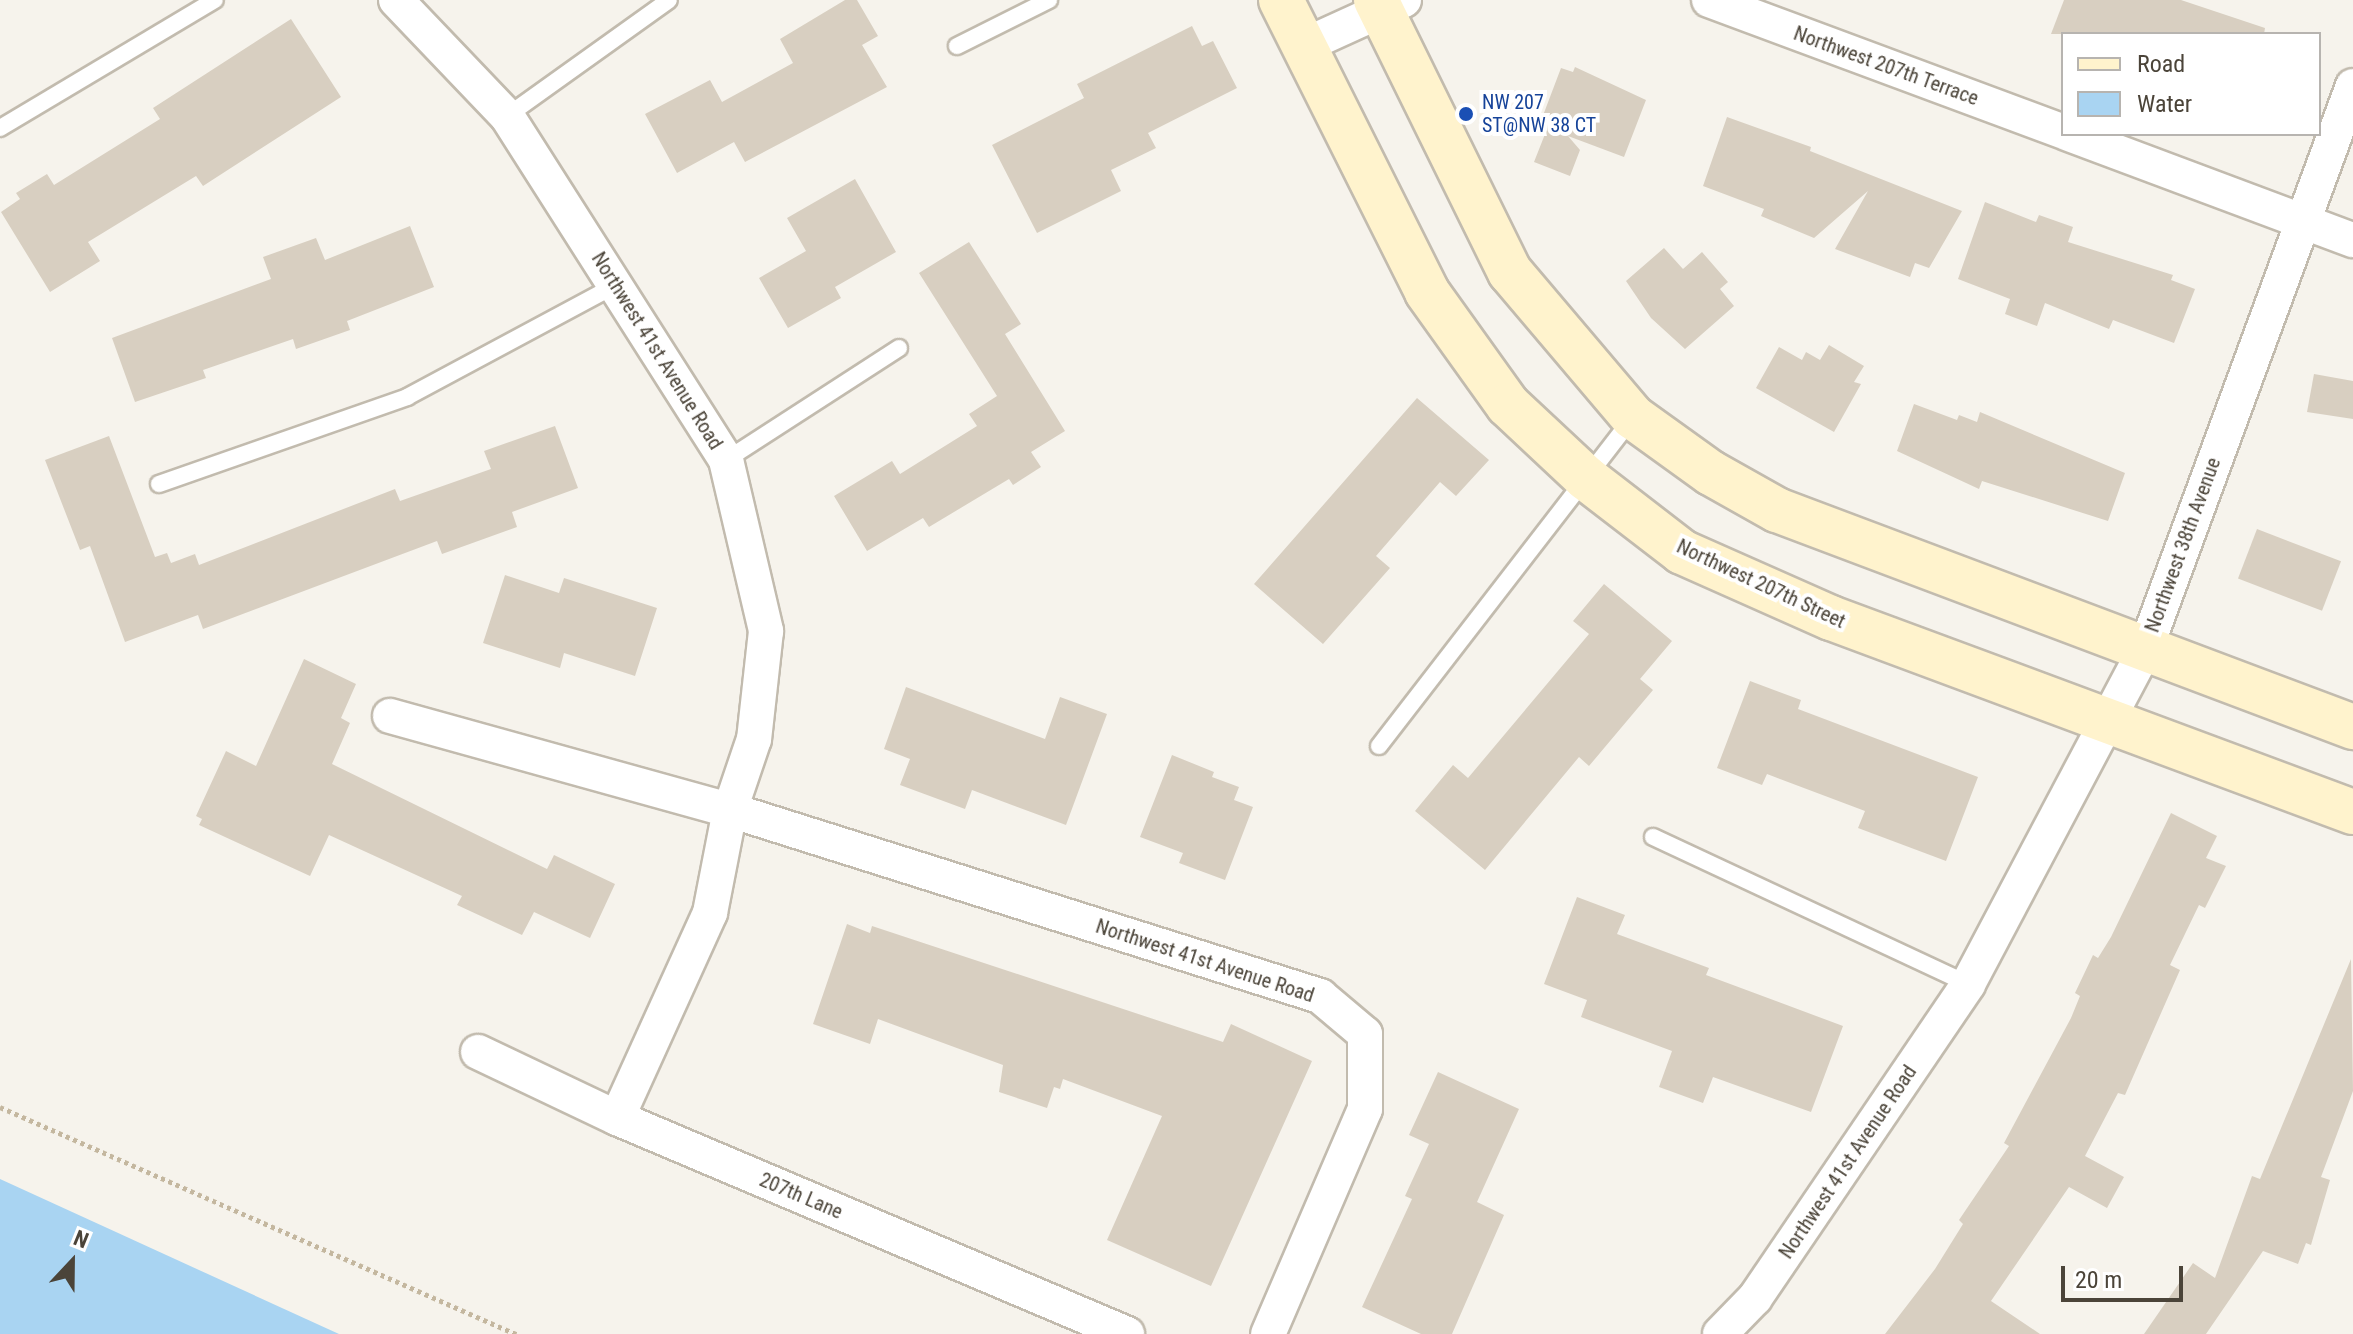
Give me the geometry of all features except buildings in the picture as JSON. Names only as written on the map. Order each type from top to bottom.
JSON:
[{"type":"street","name":"Northwest 41st Avenue Road","points":[[396,0],[507,116],[726,460],[766,631],[754,739],[730,810],[710,913],[617,1118]]},
{"type":"street","name":"Northwest 207th Street","points":[[1281,0],[1427,292],[1508,405],[1586,478],[1682,552],[1831,618],[2105,724],[2353,812]]},
{"type":"street","name":"Northwest 207th Terrace","points":[[1709,0],[2061,131]]},
{"type":"street","points":[[1303,46],[1387,3],[1510,272],[1633,417],[1711,473],[1777,510],[2353,727]]},
{"type":"street","name":"Northwest 38th Avenue","points":[[1968,984],[2145,650],[2353,86]]},
{"type":"street","points":[[2074,136],[2353,240]]},
{"type":"street","name":"Northwest 41st Avenue Road","points":[[390,716],[730,810],[1320,996],[1365,1034],[1365,1109],[1268,1334]]},
{"type":"street","name":"Northwest 41st Avenue Road","points":[[1720,1334],[1755,1298],[1968,984]]},
{"type":"street","name":"207th Lane","points":[[478,1052],[617,1118],[1127,1334]]},
{"type":"lane","points":[[0,128],[215,0]]},
{"type":"lane","points":[[507,116],[669,0]]},
{"type":"lane","points":[[957,46],[1049,0]]},
{"type":"lane","points":[[159,484],[407,397],[616,285]]},
{"type":"lane","points":[[726,460],[899,348]]},
{"type":"lane","points":[[1379,746],[1633,417]]},
{"type":"lane","points":[[1653,837],[1968,984]]},
{"type":"path","points":[[0,1107],[516,1334]]},
{"type":"water","points":[[0,1179],[339,1334],[0,1334]]},
{"type":"place","name":"NW 207 ST@NW 38 CT","points":[[1466,114]]}]
